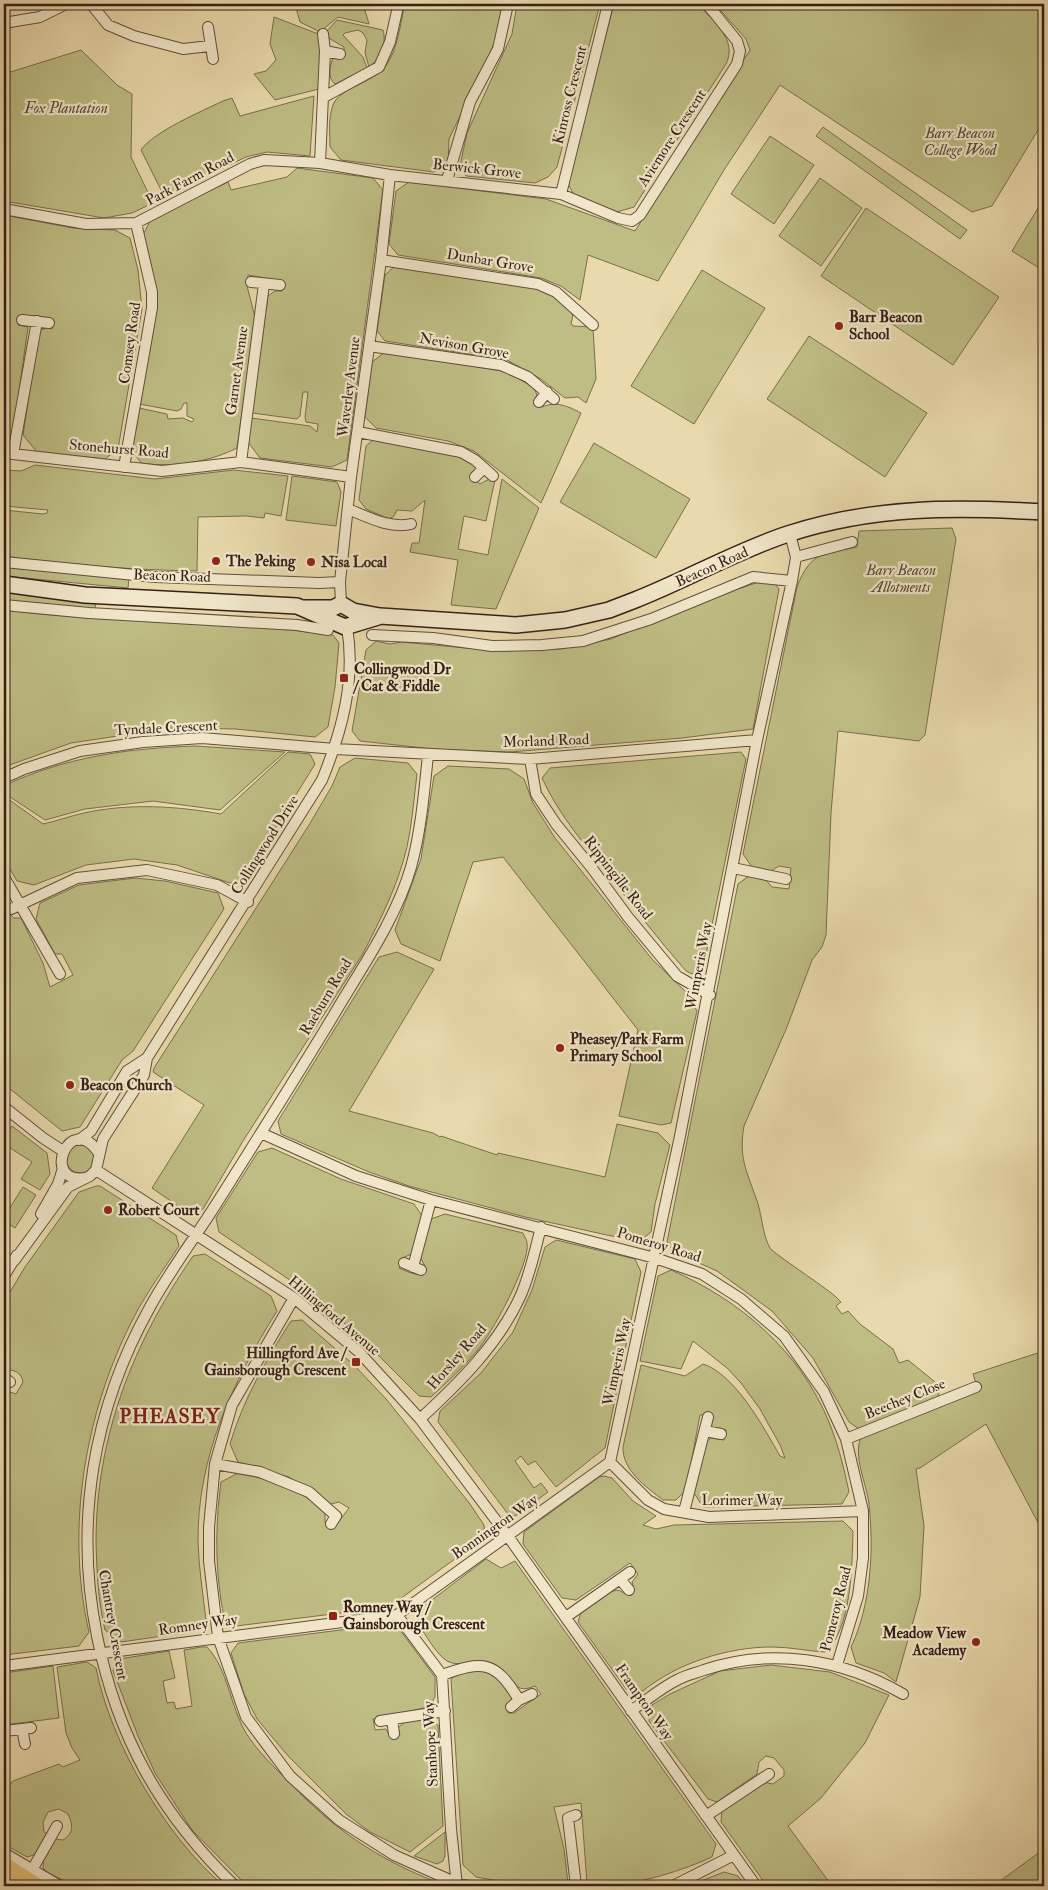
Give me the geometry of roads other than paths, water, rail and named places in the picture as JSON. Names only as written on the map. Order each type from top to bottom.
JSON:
[{"type":"highway","points":[[4,1867],[33,1878]]},
{"type":"main road","name":"Beacon Road","points":[[4,584],[85,595],[272,603],[305,608],[341,618],[380,616],[516,625],[565,620],[609,610],[790,534],[865,515],[893,511],[946,509],[1044,512]]},
{"type":"street","points":[[4,23],[40,17],[66,4]]},
{"type":"street","points":[[91,4],[108,24],[134,36],[183,49],[210,46]]},
{"type":"street","points":[[447,180],[470,102],[498,48],[508,4]]},
{"type":"street","name":"Kinross Crescent","points":[[561,194],[608,4]]},
{"type":"street","name":"Aviemore Crescent","points":[[561,194],[618,218],[632,221],[640,215],[737,64],[740,51],[737,41],[707,4]]},
{"type":"street","points":[[324,97],[379,67],[390,42],[389,26],[397,11]]},
{"type":"street","points":[[208,27],[213,59]]},
{"type":"street","points":[[320,163],[324,97],[325,50],[323,34]]},
{"type":"street","points":[[325,50],[340,54]]},
{"type":"street","name":"Park Farm Road","points":[[4,209],[86,224],[136,224],[250,164],[264,160],[320,163],[390,175]]},
{"type":"street","name":"Berwick Grove","points":[[390,175],[561,194]]},
{"type":"street","name":"Waverley Avenue","points":[[341,618],[340,582],[351,477],[381,260],[390,175]]},
{"type":"street","name":"Comsey Road","points":[[124,467],[152,308],[152,292],[136,224]]},
{"type":"street","name":"Dunbar Grove","points":[[381,260],[538,284],[556,292],[573,304],[580,320],[593,325]]},
{"type":"street","points":[[251,282],[280,285]]},
{"type":"street","name":"Garnet Avenue","points":[[241,462],[264,284]]},
{"type":"street","points":[[22,320],[49,323]]},
{"type":"street","points":[[8,453],[37,321]]},
{"type":"street","name":"Nevison Grove","points":[[369,346],[500,365],[528,377],[550,396],[539,402]]},
{"type":"street","points":[[358,432],[461,452],[475,460],[493,476]]},
{"type":"street","name":"Stonehurst Road","points":[[8,453],[162,471],[241,462],[351,477]]},
{"type":"street","points":[[475,477],[484,468]]},
{"type":"street","points":[[348,509],[388,524],[402,526],[411,524]]},
{"type":"street","name":"Wimperis Way","points":[[610,1462],[710,995],[758,740],[792,581],[796,557],[790,534]]},
{"type":"street","points":[[796,557],[852,542]]},
{"type":"street","name":"Beacon Road","points":[[4,562],[155,577],[319,583],[340,582]]},
{"type":"street","name":"Beacon Road","points":[[372,635],[433,636],[492,646],[542,646],[583,641],[651,619],[753,577],[792,581]]},
{"type":"street","name":"Beacon Road","points":[[4,605],[88,613],[278,624],[341,618]]},
{"type":"street","name":"Collingwood Drive","points":[[63,1151],[70,1143],[79,1140],[90,1131],[128,1071],[147,1058],[248,902],[322,780],[335,749],[350,678],[351,663],[341,618]]},
{"type":"street","name":"Tyndale Crescent","points":[[4,778],[24,768],[80,752],[143,742],[202,738],[335,749]]},
{"type":"street","name":"Morland Road","points":[[335,749],[530,759],[758,740]]},
{"type":"street","name":"Raeburn Road","points":[[197,1234],[261,1133],[388,921],[410,869],[422,812],[428,755]]},
{"type":"street","name":"Rippingille Road","points":[[530,759],[536,794],[556,824],[628,917],[678,976],[710,995]]},
{"type":"street","points":[[733,868],[786,879]]},
{"type":"street","points":[[15,906],[77,878],[147,870],[217,885],[248,902]]},
{"type":"street","points":[[4,878],[15,906],[60,974]]},
{"type":"street","name":"Collingwood Drive","points":[[96,1170],[100,1160],[98,1152],[103,1139],[144,1075],[147,1058]]},
{"type":"street","points":[[4,1107],[43,1138],[63,1151],[61,1160],[63,1168],[58,1184],[14,1261]]},
{"type":"street","name":"Pomeroy Road","points":[[261,1133],[356,1176],[431,1200],[541,1226],[655,1258],[702,1274],[741,1299],[784,1336],[824,1392],[846,1439],[863,1511],[864,1558],[858,1596],[837,1665]]},
{"type":"street","points":[[79,1140],[90,1143],[98,1152]]},
{"type":"street","points":[[63,1168],[74,1178],[86,1178]]},
{"type":"street","points":[[4,1276],[68,1187],[86,1178],[96,1170]]},
{"type":"street","name":"Hillingford Avenue","points":[[96,1170],[294,1298],[359,1352],[420,1419],[507,1535]]},
{"type":"street","points":[[412,1267],[431,1200]]},
{"type":"street","name":"Horsley Road","points":[[420,1419],[453,1388],[492,1343],[520,1297],[541,1226]]},
{"type":"street","name":"Chantrey Crescent","points":[[197,1234],[150,1307],[123,1365],[103,1418],[86,1520],[90,1598],[107,1683],[120,1720],[136,1755],[155,1790],[194,1844],[235,1886]]},
{"type":"street","points":[[294,1298],[232,1405],[215,1464],[209,1527],[209,1561],[218,1637],[246,1717],[290,1776],[339,1820],[394,1855],[457,1884],[471,1886]]},
{"type":"street","name":"Beechey Close","points":[[846,1439],[976,1387]]},
{"type":"street","points":[[684,1512],[708,1417]]},
{"type":"street","points":[[705,1431],[721,1434]]},
{"type":"street","name":"Lorimer Way","points":[[610,1462],[648,1500],[664,1509],[709,1517],[863,1511]]},
{"type":"street","name":"Bonnington Way","points":[[397,1615],[610,1462]]},
{"type":"street","points":[[215,1464],[260,1472],[309,1492],[337,1516]]},
{"type":"street","name":"Frampton Way","points":[[507,1535],[756,1886]]},
{"type":"street","points":[[566,1617],[630,1572]]},
{"type":"street","points":[[620,1579],[629,1590]]},
{"type":"street","name":"Romney Way","points":[[4,1666],[397,1615]]},
{"type":"street","name":"Stanhope Way","points":[[397,1615],[442,1676],[446,1711],[451,1830],[457,1884]]},
{"type":"street","points":[[631,1711],[679,1678],[728,1662],[770,1657],[804,1658],[837,1665],[899,1692]]},
{"type":"street","points":[[442,1676],[465,1667],[490,1666],[506,1678],[515,1703],[532,1694]]},
{"type":"street","points":[[380,1721],[446,1711]]},
{"type":"street","points":[[392,1719],[394,1734]]},
{"type":"street","points":[[4,1731],[27,1728],[25,1744]]},
{"type":"street","points":[[706,1816],[769,1774]]},
{"type":"street","points":[[569,1817],[576,1886]]},
{"type":"street","points":[[33,1878],[57,1826]]},
{"type":"street","points":[[4,1853],[33,1878],[60,1886]]},
{"type":"street","points":[[673,1886],[734,1856]]},
{"type":"place","name":"Barr Beacon School","points":[[839,326]]},
{"type":"place","name":"The Peking","points":[[216,561]]},
{"type":"place","name":"Nisa Local","points":[[311,562]]},
{"type":"place","name":"Collingwood Dr / Cat & Fiddle","points":[[344,678]]},
{"type":"place","name":"Pheasey/Park Farm Primary School","points":[[560,1048]]},
{"type":"place","name":"Beacon Church","points":[[70,1085]]},
{"type":"place","name":"Robert Court","points":[[108,1210]]},
{"type":"place","name":"Hillingford Ave / Gainsborough Crescent","points":[[356,1362]]},
{"type":"place","name":"Romney Way / Gainsborough Crescent","points":[[333,1616]]},
{"type":"place","name":"Meadow View Academy","points":[[976,1642]]},
{"type":"district","name":"PHEASEY","points":[[170,1416]]},
{"type":"park label","name":"Fox Plantation","points":[[66,108]]},
{"type":"park label","name":"Barr Beacon College Wood","points":[[960,142]]},
{"type":"park label","name":"Barr Beacon Allotments","points":[[901,578]]}]
